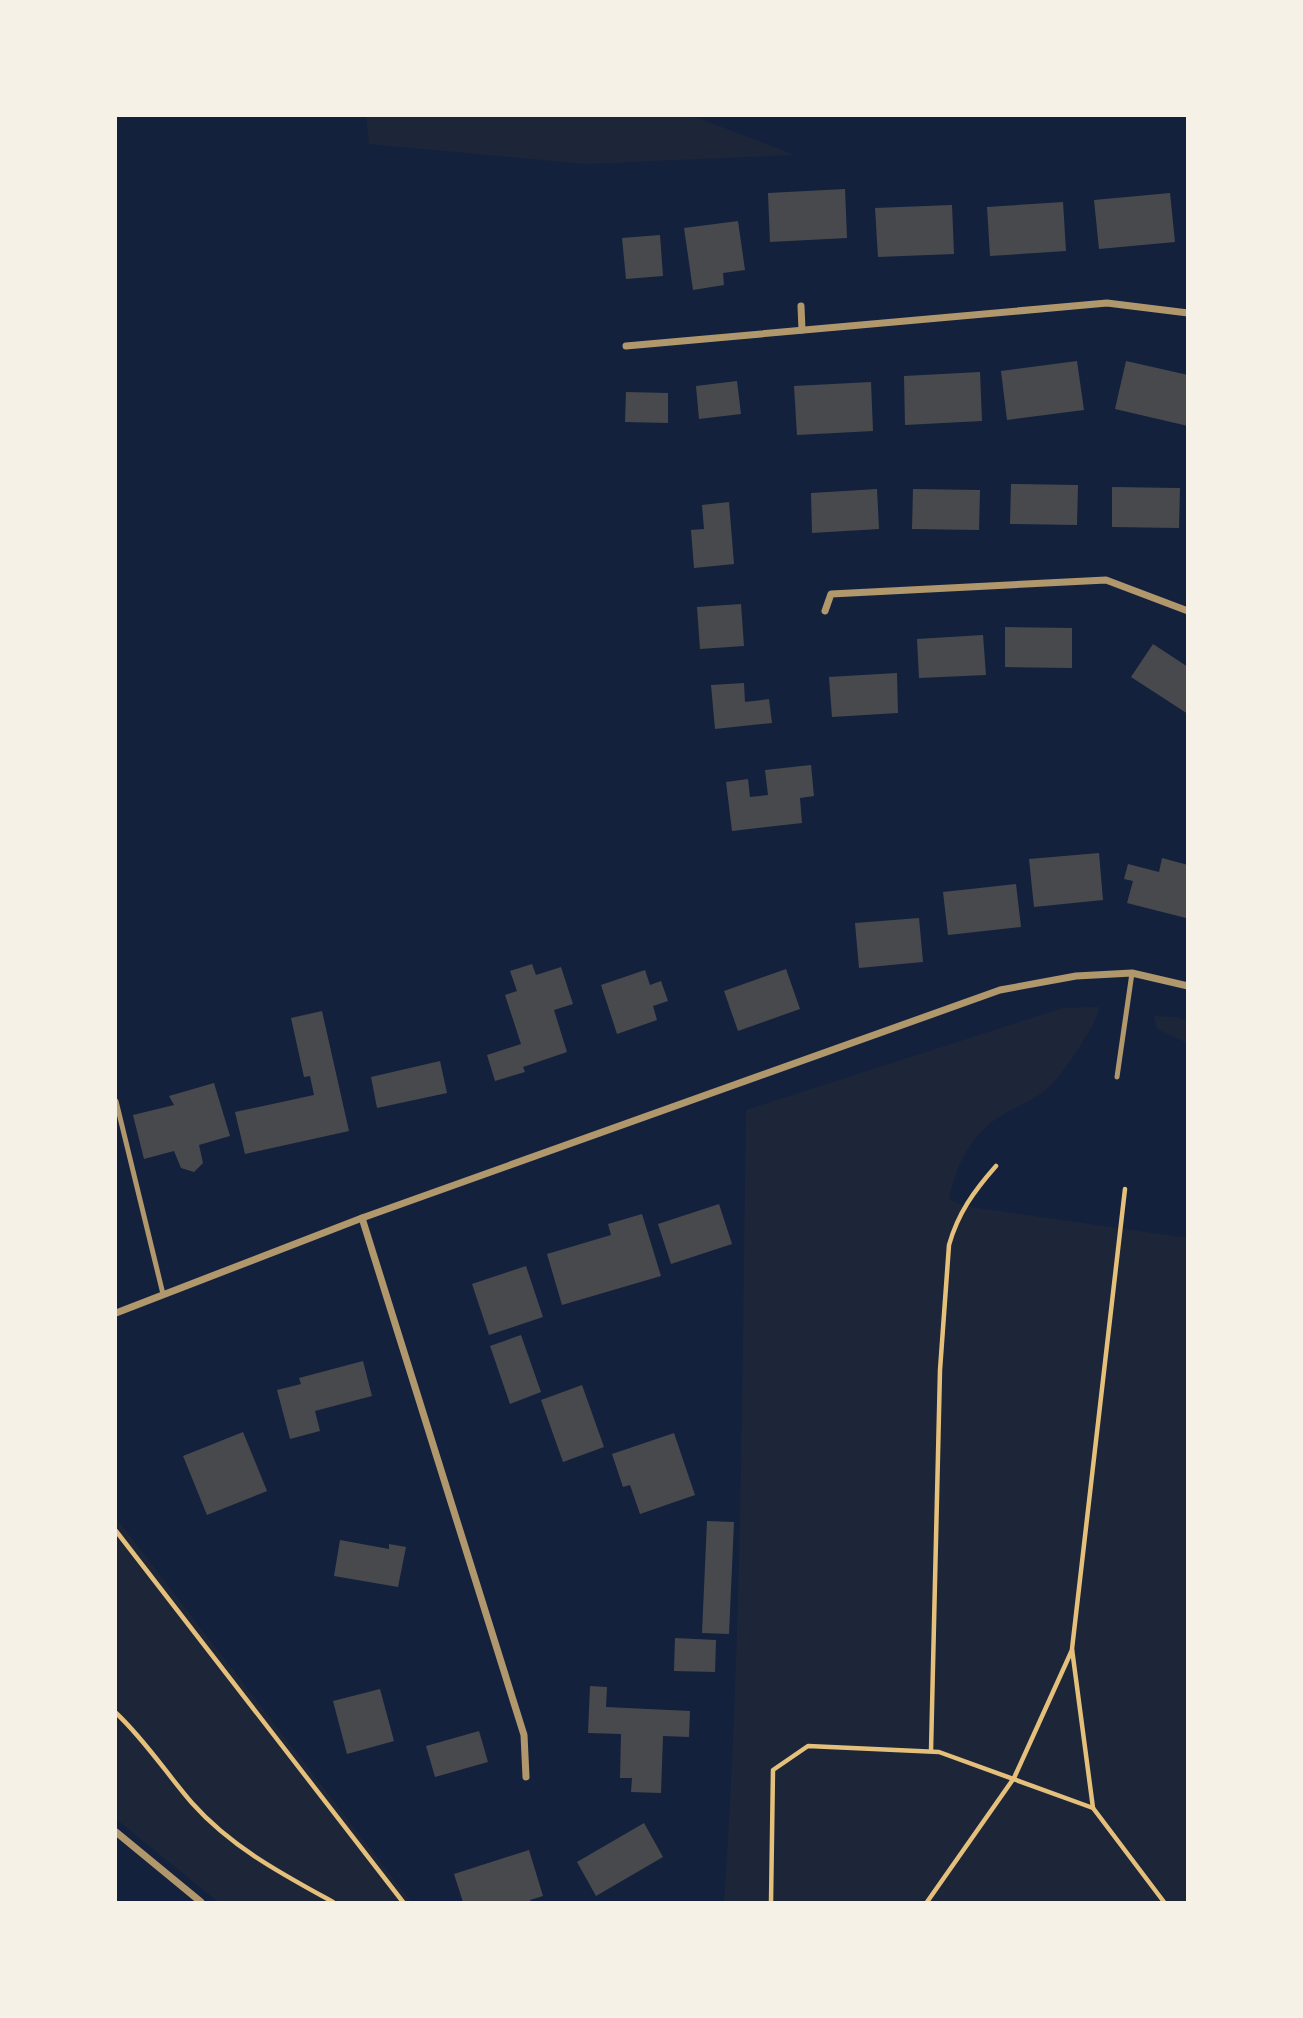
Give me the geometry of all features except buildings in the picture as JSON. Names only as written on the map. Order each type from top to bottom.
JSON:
[{"type":"street","points":[[626,346],[1107,303],[1188,313]]},
{"type":"street","points":[[801,306],[802,330]]},
{"type":"street","points":[[825,611],[831,594],[1106,580],[1188,611]]},
{"type":"street","points":[[116,1313],[362,1218],[1000,990],[1076,976],[1132,973],[1188,986]]},
{"type":"street","points":[[362,1218],[524,1735],[526,1776]]},
{"type":"street","points":[[116,1832],[201,1902]]},
{"type":"lane","points":[[1117,1077],[1132,973]]},
{"type":"lane","points":[[116,1101],[163,1294]]},
{"type":"path","points":[[931,1751],[940,1370],[949,1245],[964,1206],[996,1166]]},
{"type":"path","points":[[1125,1189],[1072,1649],[1093,1808],[1164,1902]]},
{"type":"path","points":[[116,1531],[403,1902]]},
{"type":"path","points":[[927,1902],[1014,1778],[1072,1649]]},
{"type":"path","points":[[116,1713],[136,1733],[193,1804],[237,1845],[333,1902]]},
{"type":"path","points":[[771,1902],[773,1770],[808,1746],[939,1752],[1093,1808]]},
{"type":"shaded area","points":[[366,116],[693,116],[795,155],[585,164],[369,144]]},
{"type":"shaded area","points":[[1099,1007],[1086,1036],[1054,1082],[1041,1094],[992,1122],[971,1144],[961,1161],[949,1199],[964,1206],[1187,1238],[1187,1902],[724,1902],[738,1605],[746,1110],[1063,1008]]},
{"type":"shaded area","points":[[1154,1016],[1187,1020],[1187,1043],[1157,1029]]},
{"type":"shaded area","points":[[116,1518],[411,1902],[218,1902],[116,1819]]}]
